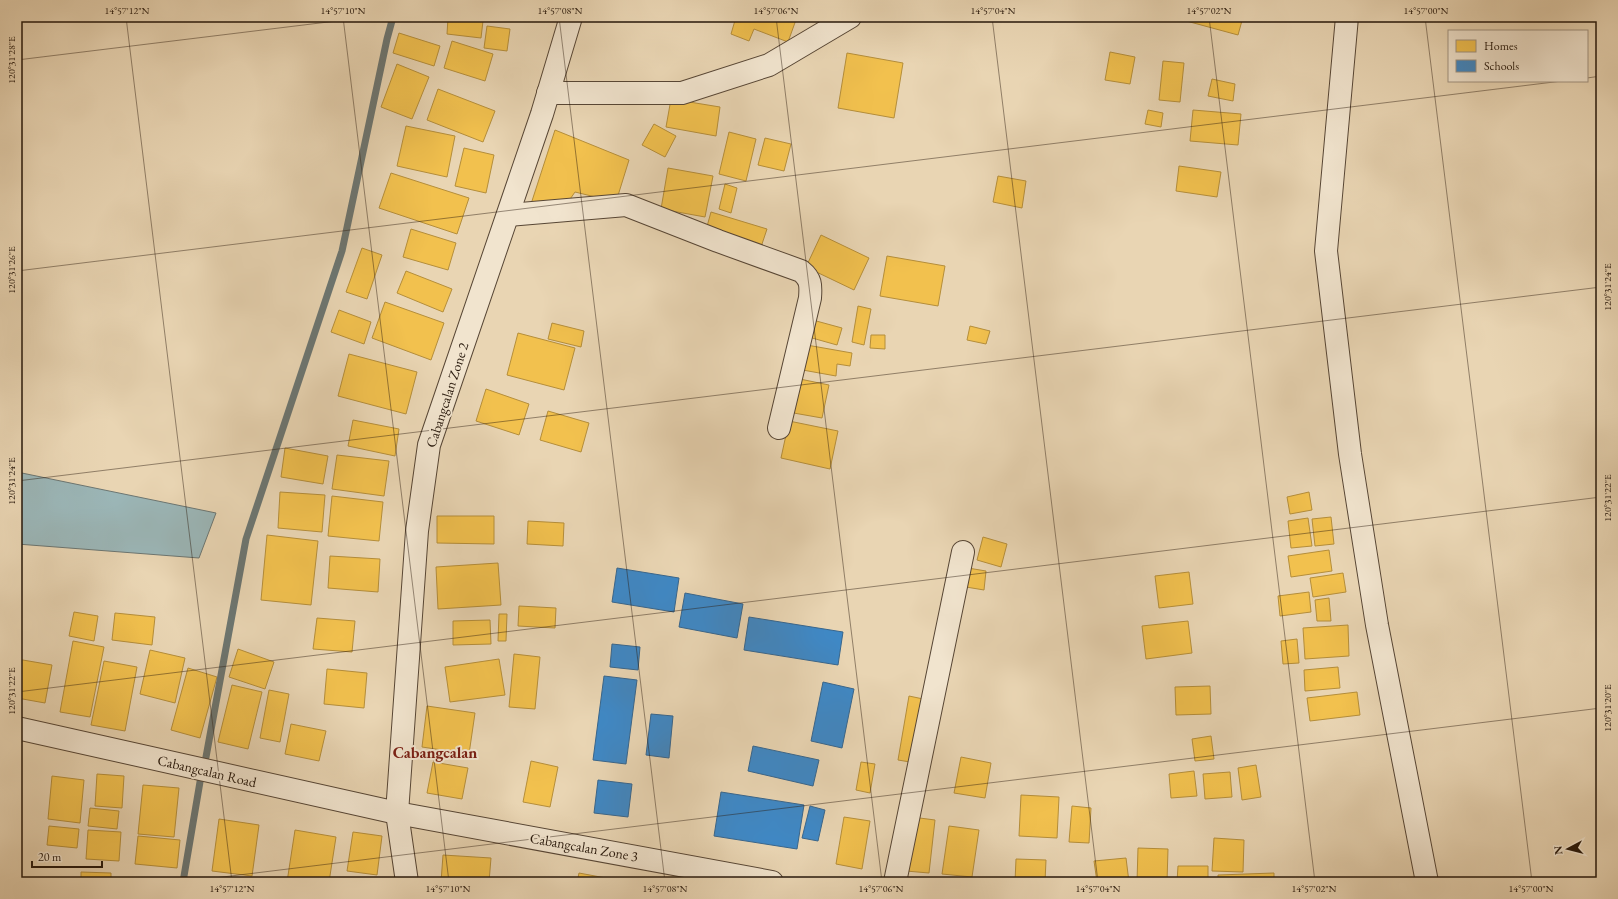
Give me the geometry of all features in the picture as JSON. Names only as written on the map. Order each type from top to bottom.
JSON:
[{"type":"street","name":"Cabangcalan Zone 2","points":[[406,882],[397,813],[417,531],[429,445],[542,114],[571,17]]},
{"type":"street","points":[[548,93],[682,93],[769,65],[850,17]]},
{"type":"street","points":[[1347,17],[1326,251],[1350,454],[1376,618],[1428,882]]},
{"type":"street","points":[[508,215],[626,205],[718,241],[801,271],[807,276],[811,283],[810,298],[779,428]]},
{"type":"street","points":[[895,882],[962,552]]},
{"type":"street","name":"Cabangcalan Road","points":[[17,728],[397,813]]},
{"type":"street","name":"Cabangcalan Zone 3","points":[[397,813],[772,882]]},
{"type":"water","points":[[17,472],[216,513],[199,558],[17,544]]},
{"type":"building: Homes","points":[[736,17],[797,17],[788,42],[754,29],[749,41],[731,34]]},
{"type":"building: Homes","points":[[1180,17],[1243,17],[1238,35],[1179,19]]},
{"type":"building: Homes","points":[[448,18],[483,21],[481,38],[447,34]]},
{"type":"building: Homes","points":[[487,26],[510,29],[507,51],[484,48]]},
{"type":"building: Homes","points":[[399,33],[440,46],[434,66],[393,53]]},
{"type":"building: Homes","points":[[452,41],[493,54],[485,81],[444,68]]},
{"type":"building: Homes","points":[[1110,52],[1135,57],[1130,84],[1105,80]]},
{"type":"building: Homes","points":[[847,53],[903,63],[894,118],[838,108]]},
{"type":"building: Homes","points":[[1163,61],[1184,63],[1180,102],[1159,100]]},
{"type":"building: Homes","points":[[397,64],[429,77],[412,119],[381,107]]},
{"type":"building: Homes","points":[[1212,79],[1235,84],[1233,101],[1208,96]]},
{"type":"building: Homes","points":[[438,89],[495,111],[483,142],[427,120]]},
{"type":"building: Homes","points":[[671,99],[720,107],[716,136],[666,127]]},
{"type":"building: Homes","points":[[1148,110],[1163,113],[1161,127],[1145,124]]},
{"type":"building: Homes","points":[[1193,110],[1241,114],[1238,145],[1190,141]]},
{"type":"building: Homes","points":[[654,124],[676,136],[665,157],[642,145]]},
{"type":"building: Homes","points":[[406,126],[455,136],[447,177],[397,166]]},
{"type":"building: Homes","points":[[555,130],[629,160],[616,202],[575,192],[566,205],[531,204]]},
{"type":"building: Homes","points":[[729,132],[756,139],[746,181],[719,174]]},
{"type":"building: Homes","points":[[765,138],[791,144],[784,171],[758,165]]},
{"type":"building: Homes","points":[[464,148],[494,155],[486,193],[455,186]]},
{"type":"building: Homes","points":[[1179,166],[1221,172],[1217,197],[1176,191]]},
{"type":"building: Homes","points":[[668,168],[713,176],[705,217],[661,209]]},
{"type":"building: Homes","points":[[391,173],[469,198],[457,234],[379,208]]},
{"type":"building: Homes","points":[[998,176],[1026,181],[1022,208],[993,202]]},
{"type":"building: Homes","points":[[725,184],[737,188],[731,213],[719,209]]},
{"type":"building: Homes","points":[[711,212],[767,229],[761,247],[706,230]]},
{"type":"building: Homes","points":[[411,229],[456,243],[448,270],[403,257]]},
{"type":"building: Homes","points":[[821,235],[869,258],[854,290],[806,267]]},
{"type":"building: Homes","points":[[362,248],[382,255],[367,299],[346,292]]},
{"type":"building: Homes","points":[[887,256],[945,266],[938,306],[880,296]]},
{"type":"building: Homes","points":[[406,271],[452,289],[443,312],[397,293]]},
{"type":"building: Homes","points":[[385,302],[444,323],[431,360],[372,338]]},
{"type":"building: Homes","points":[[858,306],[871,309],[864,345],[852,342]]},
{"type":"building: Homes","points":[[339,310],[371,322],[364,344],[331,332]]},
{"type":"building: Homes","points":[[809,319],[842,328],[837,345],[805,336]]},
{"type":"building: Homes","points":[[552,323],[584,331],[581,347],[548,339]]},
{"type":"building: Homes","points":[[970,326],[990,331],[986,344],[967,340]]},
{"type":"building: Homes","points":[[518,333],[575,348],[564,390],[507,375]]},
{"type":"building: Homes","points":[[871,335],[885,335],[885,349],[870,348]]},
{"type":"building: Homes","points":[[801,344],[852,353],[850,366],[837,364],[836,376],[797,369]]},
{"type":"building: Homes","points":[[349,354],[417,372],[406,414],[338,396]]},
{"type":"building: Homes","points":[[795,378],[829,385],[822,418],[788,412]]},
{"type":"building: Homes","points":[[486,389],[529,404],[519,435],[476,421]]},
{"type":"building: Homes","points":[[548,411],[589,423],[581,452],[540,440]]},
{"type":"building: Homes","points":[[353,420],[399,429],[395,456],[348,446]]},
{"type":"building: Homes","points":[[789,421],[838,431],[830,469],[781,458]]},
{"type":"building: Homes","points":[[285,448],[328,456],[323,484],[281,477]]},
{"type":"building: Homes","points":[[337,455],[389,461],[384,496],[332,489]]},
{"type":"building: Homes","points":[[280,492],[325,495],[322,532],[278,528]]},
{"type":"building: Homes","points":[[1309,492],[1312,510],[1290,514],[1287,497]]},
{"type":"building: Homes","points":[[332,496],[383,502],[379,541],[328,536]]},
{"type":"building: Homes","points":[[437,516],[494,516],[494,544],[437,543]]},
{"type":"building: Homes","points":[[1331,517],[1334,544],[1315,546],[1312,519]]},
{"type":"building: Homes","points":[[1308,518],[1312,546],[1291,548],[1288,521]]},
{"type":"building: Homes","points":[[528,521],[564,523],[563,546],[527,544]]},
{"type":"building: Homes","points":[[267,535],[318,541],[311,605],[261,600]]},
{"type":"building: Homes","points":[[983,537],[1007,544],[1001,567],[977,560]]},
{"type":"building: Homes","points":[[1329,550],[1332,571],[1291,577],[1288,556]]},
{"type":"building: Homes","points":[[330,556],[380,559],[378,592],[328,588]]},
{"type":"building: Homes","points":[[498,563],[501,605],[438,609],[436,567]]},
{"type":"building: Homes","points":[[968,568],[986,571],[984,590],[966,587]]},
{"type":"building: Homes","points":[[1189,572],[1193,604],[1159,608],[1155,576]]},
{"type":"building: Homes","points":[[1343,573],[1346,592],[1313,597],[1310,578]]},
{"type":"building: Homes","points":[[1309,592],[1311,612],[1280,616],[1278,596]]},
{"type":"building: Homes","points":[[1329,598],[1331,621],[1317,621],[1315,600]]},
{"type":"building: Homes","points":[[519,606],[556,608],[555,628],[518,626]]},
{"type":"building: Homes","points":[[74,612],[98,616],[94,641],[69,636]]},
{"type":"building: Homes","points":[[115,613],[155,617],[152,645],[112,640]]},
{"type":"building: Homes","points":[[499,614],[507,614],[506,641],[498,641]]},
{"type":"building: Homes","points":[[317,618],[355,621],[352,652],[313,649]]},
{"type":"building: Homes","points":[[490,620],[491,644],[453,645],[453,621]]},
{"type":"building: Homes","points":[[1188,621],[1192,653],[1146,659],[1142,626]]},
{"type":"building: Homes","points":[[1348,625],[1349,656],[1305,659],[1303,628]]},
{"type":"building: Homes","points":[[1297,639],[1299,663],[1283,664],[1281,641]]},
{"type":"building: Homes","points":[[73,641],[104,647],[90,717],[60,712]]},
{"type":"building: Homes","points":[[238,649],[274,662],[265,689],[229,677]]},
{"type":"building: Homes","points":[[150,650],[185,658],[175,703],[140,694]]},
{"type":"building: Homes","points":[[514,654],[540,657],[535,709],[509,707]]},
{"type":"building: Homes","points":[[17,659],[52,665],[45,703],[17,698]]},
{"type":"building: Homes","points":[[499,659],[505,695],[450,702],[445,667]]},
{"type":"building: Homes","points":[[104,661],[137,667],[125,731],[91,725]]},
{"type":"building: Homes","points":[[1338,667],[1340,688],[1305,691],[1304,670]]},
{"type":"building: Homes","points":[[188,668],[217,677],[200,738],[171,730]]},
{"type":"building: Homes","points":[[327,669],[367,673],[364,708],[324,704]]},
{"type":"building: Homes","points":[[232,685],[262,692],[248,749],[218,742]]},
{"type":"building: Homes","points":[[1210,686],[1211,714],[1176,715],[1175,687]]},
{"type":"building: Homes","points":[[269,690],[289,694],[280,742],[260,738]]},
{"type":"building: Homes","points":[[1357,692],[1360,715],[1310,721],[1307,698]]},
{"type":"building: Homes","points":[[909,696],[928,700],[916,763],[898,760]]},
{"type":"building: Homes","points":[[427,706],[475,713],[469,754],[422,747]]},
{"type":"building: Homes","points":[[291,724],[326,731],[319,761],[285,754]]},
{"type":"building: Homes","points":[[17,735],[20,736],[17,757]]},
{"type":"building: Homes","points":[[1211,736],[1214,759],[1195,761],[1192,739]]},
{"type":"building: Homes","points":[[961,757],[991,763],[985,798],[954,793]]},
{"type":"building: Homes","points":[[531,761],[558,767],[550,807],[523,802]]},
{"type":"building: Homes","points":[[433,762],[468,768],[462,799],[427,793]]},
{"type":"building: Homes","points":[[861,762],[875,764],[870,793],[856,790]]},
{"type":"building: Homes","points":[[1256,765],[1261,797],[1242,800],[1238,768]]},
{"type":"building: Homes","points":[[1194,771],[1197,796],[1171,798],[1169,774]]},
{"type":"building: Homes","points":[[1230,772],[1232,797],[1205,799],[1203,774]]},
{"type":"building: Homes","points":[[97,774],[124,776],[122,808],[95,806]]},
{"type":"building: Homes","points":[[52,776],[84,780],[80,823],[48,819]]},
{"type":"building: Homes","points":[[143,785],[179,788],[174,837],[138,834]]},
{"type":"building: Homes","points":[[1021,795],[1059,797],[1057,838],[1019,836]]},
{"type":"building: Homes","points":[[1072,806],[1091,808],[1089,843],[1069,842]]},
{"type":"building: Homes","points":[[90,808],[119,811],[117,829],[88,826]]},
{"type":"building: Homes","points":[[844,817],[870,821],[862,869],[836,864]]},
{"type":"building: Homes","points":[[912,817],[935,820],[929,873],[906,871]]},
{"type":"building: Homes","points":[[219,819],[259,825],[252,876],[212,871]]},
{"type":"building: Homes","points":[[49,826],[79,829],[77,848],[47,845]]},
{"type":"building: Homes","points":[[949,826],[979,830],[972,877],[942,874]]},
{"type":"building: Homes","points":[[88,830],[121,832],[119,861],[86,859]]},
{"type":"building: Homes","points":[[295,830],[336,837],[329,882],[287,882]]},
{"type":"building: Homes","points":[[353,832],[382,836],[377,875],[347,871]]},
{"type":"building: Homes","points":[[138,836],[180,840],[177,868],[135,864]]},
{"type":"building: Homes","points":[[1214,838],[1244,840],[1243,872],[1212,871]]},
{"type":"building: Homes","points":[[1138,848],[1168,849],[1167,882],[1137,882]]},
{"type":"building: Homes","points":[[443,855],[491,858],[489,882],[441,882]]},
{"type":"building: Homes","points":[[1126,858],[1129,882],[1097,882],[1094,861]]},
{"type":"building: Homes","points":[[1016,859],[1046,860],[1045,882],[1015,882]]},
{"type":"building: Homes","points":[[1178,866],[1208,866],[1208,882],[1177,882]]},
{"type":"building: Homes","points":[[81,872],[111,873],[111,882],[81,882]]},
{"type":"building: Homes","points":[[579,873],[611,879],[611,882],[577,882]]},
{"type":"building: Homes","points":[[1274,873],[1274,882],[1218,882],[1218,875]]},
{"type":"building: Schools","points":[[617,568],[679,578],[674,612],[612,602]]},
{"type":"building: Schools","points":[[685,593],[743,604],[737,638],[679,627]]},
{"type":"building: Schools","points":[[749,617],[843,632],[838,665],[744,650]]},
{"type":"building: Schools","points":[[612,644],[640,647],[638,670],[610,667]]},
{"type":"building: Schools","points":[[604,676],[637,680],[626,764],[593,760]]},
{"type":"building: Schools","points":[[823,682],[854,689],[842,748],[811,741]]},
{"type":"building: Schools","points":[[651,714],[673,716],[669,758],[646,755]]},
{"type":"building: Schools","points":[[753,746],[819,760],[813,786],[748,771]]},
{"type":"building: Schools","points":[[598,780],[632,784],[628,817],[594,813]]},
{"type":"building: Schools","points":[[721,792],[804,805],[797,849],[714,836]]},
{"type":"building: Schools","points":[[810,806],[825,810],[818,841],[802,838]]},
{"type":"waterway","points":[[206,757],[246,539],[342,251],[393,17]]},
{"type":"waterway","points":[[183,882],[201,776]]},
{"type":"district","name":"Cabangcalan","points":[[435,752]]}]
